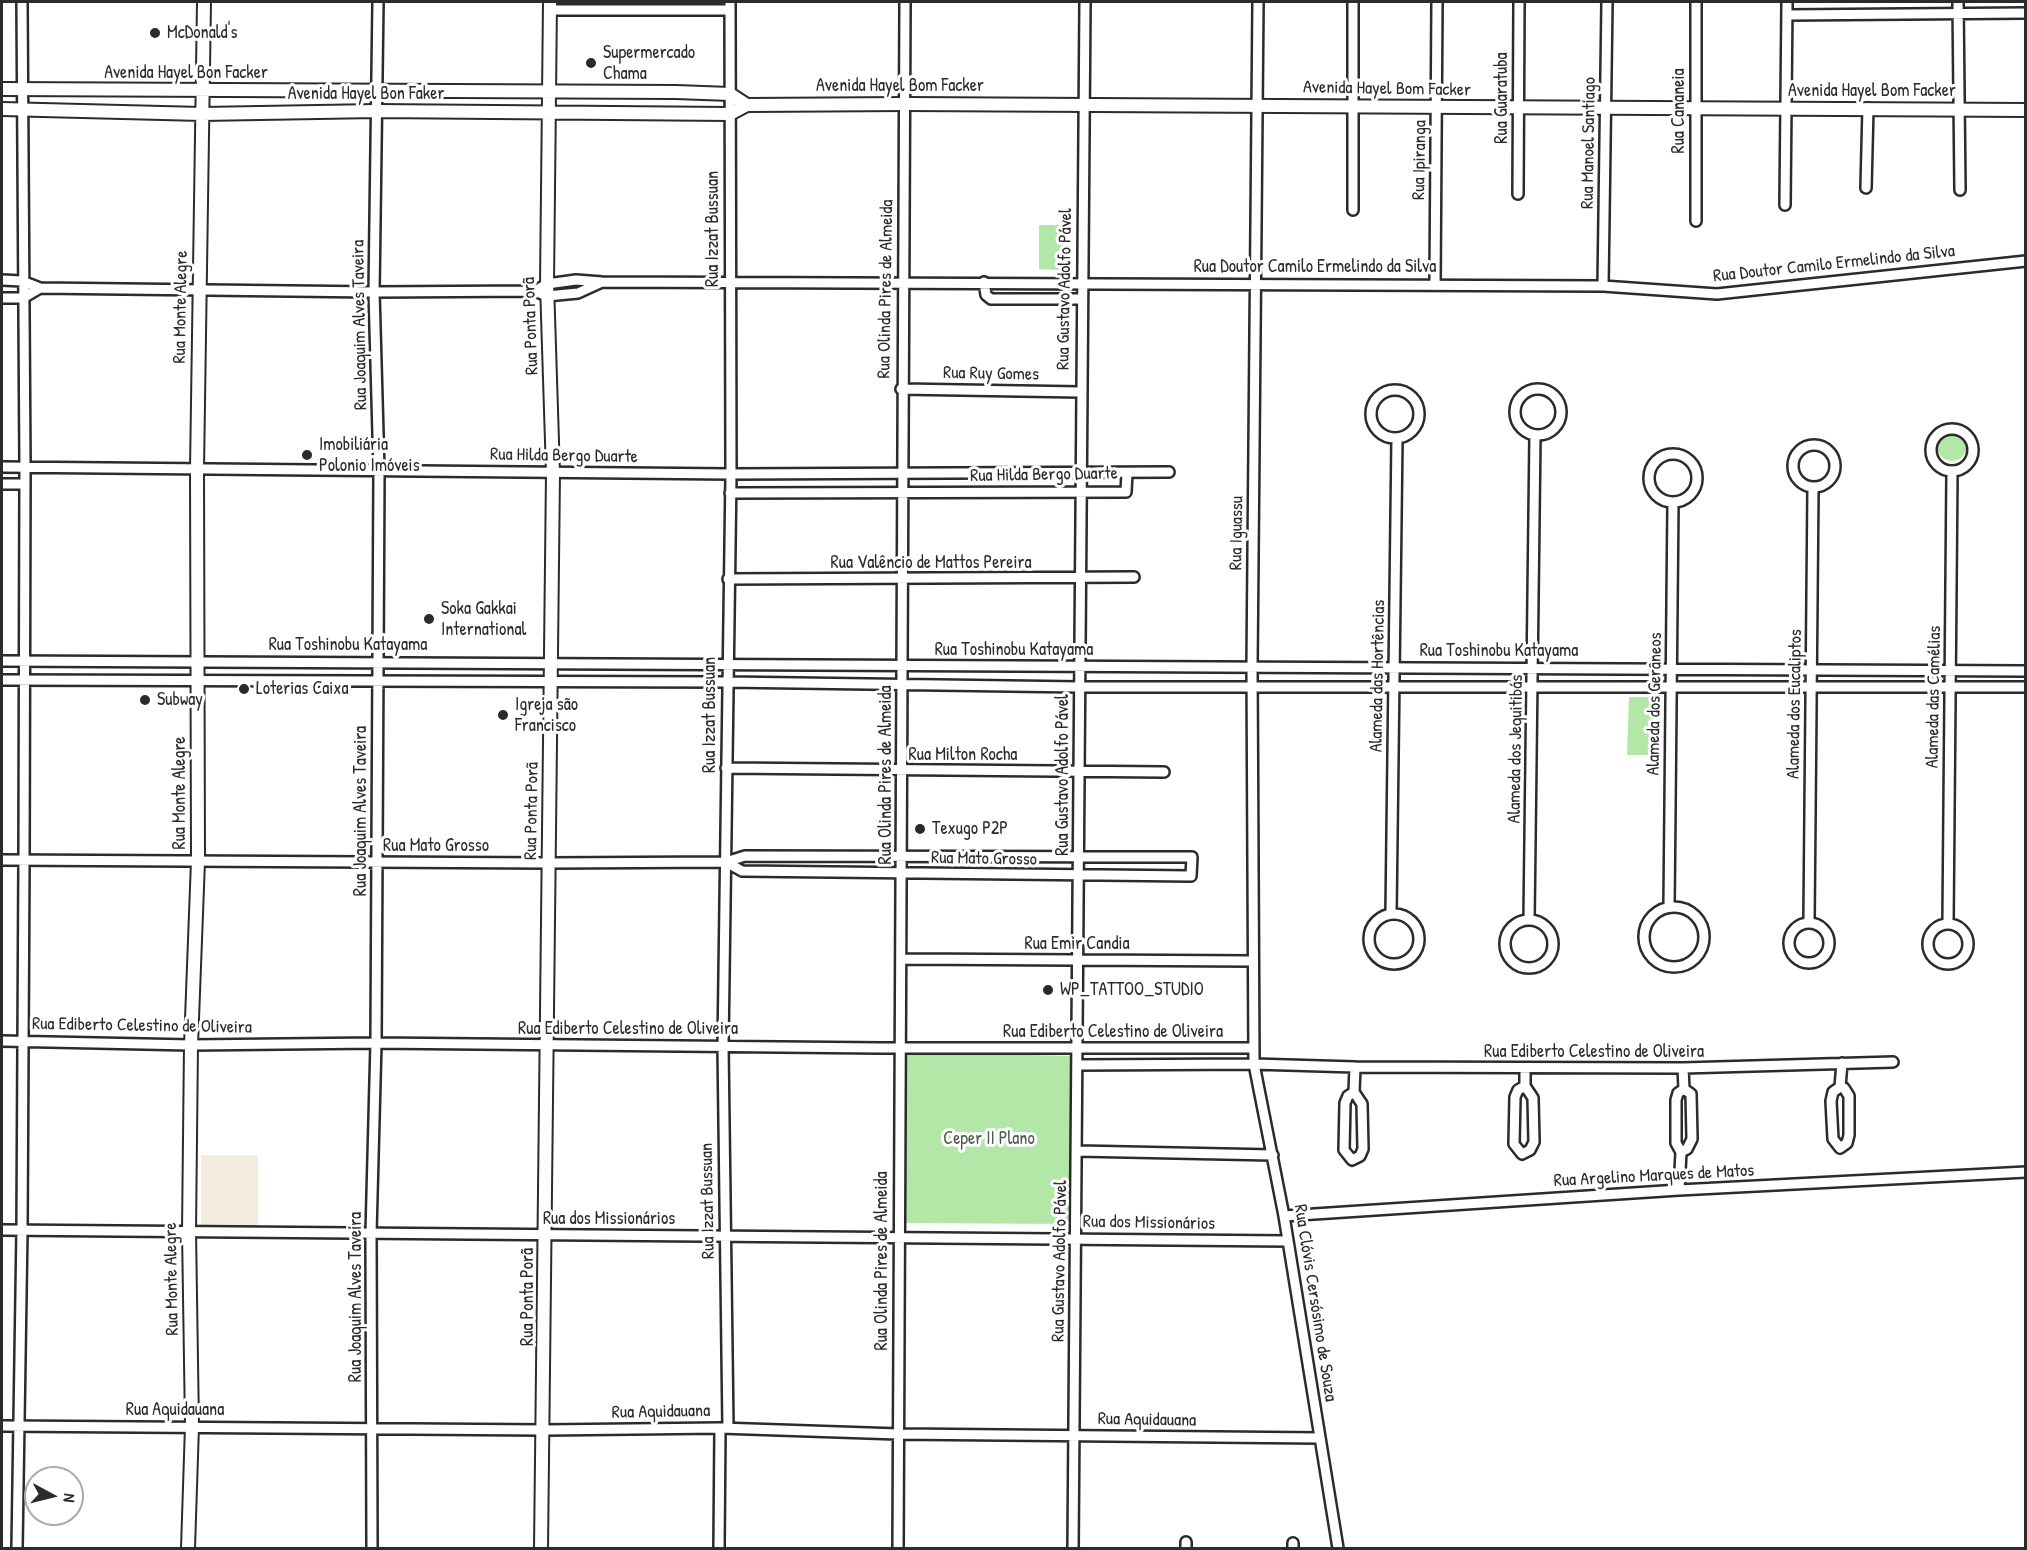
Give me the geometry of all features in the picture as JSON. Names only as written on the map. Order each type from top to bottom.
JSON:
[{"type":"street","points":[[17,1548],[24,860],[25,467],[22,2]]},
{"type":"street","name":"Rua Monte Alegre","points":[[189,1548],[192,1426],[189,1231],[191,1045],[198,861],[197,469],[204,2]]},
{"type":"street","name":"Rua Joaquim Alves Taveira","points":[[372,1548],[372,1233],[376,1043],[379,470],[375,292],[378,2]]},
{"type":"street","name":"Rua Olinda Pires de Almeida","points":[[898,1548],[898,1239],[903,874],[901,475],[906,104],[905,2]]},
{"type":"street","name":"Rua Gustavo Adolfo Pável","points":[[1073,1548],[1080,962],[1079,666],[1082,474],[1080,392],[1085,2]]},
{"type":"street","name":"Rua Iguassu","points":[[1254,1064],[1252,666],[1258,2]]},
{"type":"street","points":[[1353,2],[1353,210]]},
{"type":"street","name":"Rua Ipiranga","points":[[1435,284],[1437,2]]},
{"type":"street","name":"Rua Guaratuba","points":[[1518,194],[1519,2]]},
{"type":"street","name":"Rua Manoel Santiago","points":[[1603,286],[1607,2]]},
{"type":"street","name":"Rua Cananeia","points":[[1696,2],[1696,221]]},
{"type":"street","points":[[1785,205],[1787,2]]},
{"type":"street","points":[[1958,2],[1960,190]]},
{"type":"street","points":[[550,6],[730,6]]},
{"type":"street","name":"Rua Ponta Porã","points":[[541,1548],[552,682],[553,473],[547,290],[550,6]]},
{"type":"street","name":"Rua Izzat Bussuan","points":[[719,1548],[724,1428],[723,1046],[730,493],[730,6]]},
{"type":"street","points":[[1787,15],[2025,13]]},
{"type":"street","name":"Avenida Hayel Bon Facker","points":[[2,89],[730,94]]},
{"type":"street","points":[[730,94],[747,105]]},
{"type":"street","name":"Avenida Hayel Bom Facker","points":[[730,114],[747,105],[906,104],[2025,110]]},
{"type":"street","points":[[1866,188],[1868,108]]},
{"type":"street","name":"Avenida Hayel Bon Faker","points":[[2,109],[202,114],[376,111],[730,114]]},
{"type":"street","name":"Rua Doutor Camilo Ermelindo da Silva","points":[[547,290],[578,293],[602,282],[730,281],[903,284],[1082,282],[1603,286],[1717,294],[2025,261]]},
{"type":"street","points":[[2,280],[22,281],[40,288],[375,292],[547,290]]},
{"type":"street","points":[[984,282],[986,295],[991,299],[1081,299]]},
{"type":"street","points":[[2,298],[23,298],[40,288]]},
{"type":"street","name":"Rua Ruy Gomes","points":[[902,389],[1080,392]]},
{"type":"street","points":[[1538,389],[1552,394],[1557,400],[1561,414],[1555,428],[1542,435],[1535,435],[1527,433],[1516,422],[1515,406],[1523,394],[1538,389]]},
{"type":"street","points":[[1395,390],[1410,396],[1418,409],[1416,425],[1411,432],[1397,438],[1382,435],[1376,430],[1371,416],[1375,401],[1387,392],[1395,390]]},
{"type":"street","points":[[1950,428],[1969,436],[1973,449],[1972,456],[1965,467],[1952,472],[1944,470],[1933,461],[1930,447],[1937,434],[1950,428]]},
{"type":"street","name":"Alameda dos Jequitibás","points":[[1529,920],[1535,435]]},
{"type":"street","name":"Alameda das Hortências","points":[[1391,914],[1397,438]]},
{"type":"street","points":[[1815,445],[1828,451],[1833,457],[1834,471],[1827,483],[1813,488],[1800,483],[1792,466],[1802,448],[1815,445]]},
{"type":"street","points":[[1676,454],[1690,461],[1695,467],[1696,483],[1688,496],[1673,502],[1658,497],[1653,491],[1649,476],[1650,468],[1660,457],[1676,454]]},
{"type":"street","name":"Rua Hilda Bergo Duarte","points":[[2,467],[901,475],[1169,472]]},
{"type":"street","name":"Alameda das Camélias","points":[[1947,923],[1952,472]]},
{"type":"street","name":"Rua Hilda Bergo Duarte","points":[[730,493],[1082,494],[1126,492],[1127,473]]},
{"type":"street","points":[[2,484],[25,484]]},
{"type":"street","name":"Alameda dos Eucaliptos","points":[[1809,921],[1813,488]]},
{"type":"street","name":"Alameda dos Gerâneos","points":[[1669,907],[1673,502]]},
{"type":"street","name":"Rua Valêncio de Mattos Pereira","points":[[728,579],[901,580],[1134,577]]},
{"type":"street","name":"Rua Toshinobu Katayama","points":[[2,661],[1672,667],[2025,671]]},
{"type":"street","points":[[1165,666],[1165,686]]},
{"type":"street","name":"Rua Toshinobu Katayama","points":[[2,680],[727,682],[1080,687],[1252,685],[2025,687]]},
{"type":"street","name":"Rua Milton Rocha","points":[[726,768],[1164,772]]},
{"type":"street","name":"Rua Mato Grosso","points":[[2,860],[549,863],[726,862],[745,856],[1192,857],[1191,876],[742,871],[726,862]]},
{"type":"street","points":[[1669,907],[1689,911],[1702,927],[1704,937],[1696,956],[1678,966],[1660,963],[1647,950],[1644,941],[1644,932],[1653,916],[1669,907]]},
{"type":"street","points":[[1391,914],[1399,914],[1413,922],[1419,936],[1419,944],[1412,958],[1397,965],[1388,964],[1374,955],[1369,938],[1376,922],[1391,914]]},
{"type":"street","points":[[1529,920],[1543,925],[1552,937],[1553,944],[1548,958],[1542,964],[1528,968],[1513,961],[1506,947],[1506,939],[1514,925],[1529,920]]},
{"type":"street","points":[[1809,921],[1823,929],[1829,941],[1824,956],[1810,963],[1796,958],[1788,945],[1793,930],[1809,921]]},
{"type":"street","points":[[1947,923],[1962,928],[1969,943],[1962,958],[1947,964],[1932,957],[1927,942],[1933,930],[1947,923]]},
{"type":"street","name":"Rua Emir Candia","points":[[902,959],[1080,962],[1252,961]]},
{"type":"street","name":"Rua Ediberto Celestino de Oliveira","points":[[2,1041],[191,1045],[376,1043],[547,1046],[1253,1048]]},
{"type":"street","name":"Rua Ediberto Celestino de Oliveira","points":[[1079,1065],[1254,1064],[1525,1069],[1683,1068],[1893,1062]]},
{"type":"street","points":[[1840,1087],[1845,1088],[1849,1096],[1849,1135],[1847,1143],[1840,1148],[1833,1139],[1831,1101],[1833,1092],[1840,1087],[1842,1063]]},
{"type":"street","name":"Rua Clóvis Cersósimo de Souza","points":[[1254,1064],[1284,1216],[1338,1548]]},
{"type":"street","points":[[1354,1092],[1348,1096],[1345,1103],[1344,1150],[1352,1160],[1360,1156],[1363,1149],[1362,1104],[1354,1092],[1355,1067]]},
{"type":"street","points":[[1683,1068],[1684,1089]]},
{"type":"street","points":[[1525,1069],[1525,1086],[1533,1098],[1534,1143],[1530,1150],[1522,1154],[1514,1144],[1515,1097],[1518,1090],[1525,1086]]},
{"type":"street","points":[[1679,1190],[1681,1152],[1676,1143],[1676,1100],[1678,1093],[1684,1089]]},
{"type":"street","points":[[1681,1152],[1688,1149],[1692,1139],[1691,1094],[1684,1089]]},
{"type":"street","points":[[1078,1151],[1273,1155]]},
{"type":"street","name":"Rua Argelino Marques de Matos","points":[[1284,1216],[1679,1190],[2025,1172]]},
{"type":"street","name":"Rua dos Missionários","points":[[2,1230],[898,1239],[1288,1240]]},
{"type":"street","name":"Rua Aquidauana","points":[[2,1426],[192,1426],[372,1430],[724,1428],[898,1434],[1320,1438]]},
{"type":"shaded area","points":[[201,1155],[258,1155],[258,1227],[201,1227]]},
{"type":"green space","points":[[1039,225],[1063,225],[1062,270],[1039,269]]},
{"type":"green space","points":[[1952,431],[1958,432],[1966,440],[1966,452],[1958,460],[1952,461],[1946,460],[1938,452],[1937,446],[1938,440],[1946,432]]},
{"type":"green space","points":[[1629,697],[1661,697],[1660,755],[1627,755]]},
{"type":"green space","name":"Ceper II Plano","points":[[906,1052],[1074,1056],[1072,1224],[903,1223]]},
{"type":"place","name":"McDonald's","points":[[155,33]]},
{"type":"place","name":"Supermercado Chama","points":[[591,63]]},
{"type":"place","name":"Imobiliária Polonio Imóveis","points":[[307,455]]},
{"type":"place","name":"Soka Gakkai International","points":[[429,619]]},
{"type":"place","name":"Loterias Caixa","points":[[244,689]]},
{"type":"place","name":"Subway","points":[[145,700]]},
{"type":"place","name":"Igreja são Francisco","points":[[503,715]]},
{"type":"place","name":"Texugo P2P","points":[[920,829]]},
{"type":"place","name":"WP_TATTOO_STUDIO","points":[[1048,990]]}]
